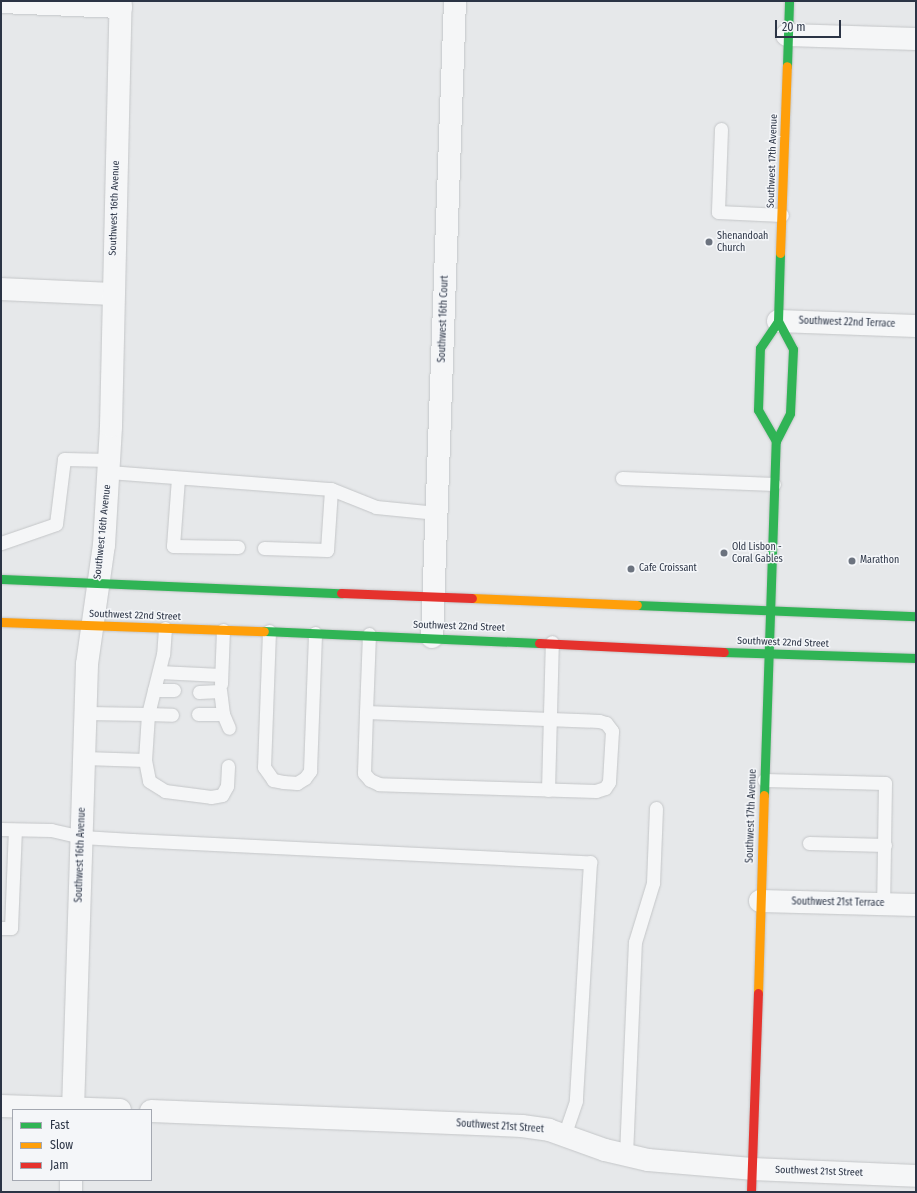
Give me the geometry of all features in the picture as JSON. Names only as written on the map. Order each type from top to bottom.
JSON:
[{"type":"main road","name":"Southwest 17th Avenue","points":[[751,1192],[767,653],[770,611],[776,440],[790,413],[793,349],[778,321],[789,1]]},
{"type":"main road","points":[[776,440],[758,410],[760,348],[778,321]]},
{"type":"main road","points":[[1,579],[916,616]]},
{"type":"main road","name":"Southwest 22nd Street","points":[[1,622],[369,634],[767,653],[916,658]]},
{"type":"street","name":"Southwest 16th Court","points":[[432,637],[455,1]]},
{"type":"street","points":[[1,2],[121,4]]},
{"type":"street","name":"Southwest 16th Avenue","points":[[73,1109],[86,713],[92,626],[104,545],[109,466],[121,4]]},
{"type":"street","points":[[787,35],[916,39]]},
{"type":"street","points":[[1,289],[113,294]]},
{"type":"street","name":"Southwest 22nd Terrace","points":[[778,321],[916,326]]},
{"type":"street","name":"Southwest 21st Terrace","points":[[760,901],[916,905]]},
{"type":"street","points":[[1,1106],[73,1109]]},
{"type":"street","name":"Southwest 21st Street","points":[[152,1111],[522,1126],[564,1135],[626,1155],[671,1162],[752,1169],[916,1176]]},
{"type":"street","points":[[71,1181],[71,1192]]},
{"type":"lane","points":[[721,129],[718,212],[782,215]]},
{"type":"lane","points":[[1,543],[56,524],[64,459],[178,478],[331,489],[376,507],[437,513]]},
{"type":"lane","points":[[178,478],[173,546],[238,547]]},
{"type":"lane","points":[[622,478],[774,484]]},
{"type":"lane","points":[[264,548],[328,550],[331,489]]},
{"type":"lane","points":[[165,628],[158,672],[148,714],[145,760],[149,781],[152,785],[166,791],[211,797],[222,795],[227,786],[228,766]]},
{"type":"lane","points":[[223,630],[220,692],[223,714],[229,728]]},
{"type":"lane","points":[[269,631],[264,767],[273,780],[297,783],[305,778],[310,772],[315,633]]},
{"type":"lane","points":[[366,712],[550,718],[599,721],[606,723],[612,731],[608,782],[605,788],[596,792],[374,782],[364,773],[366,712],[369,634]]},
{"type":"lane","points":[[548,790],[552,642]]},
{"type":"lane","points":[[158,672],[221,675]]},
{"type":"lane","points":[[154,690],[174,690]]},
{"type":"lane","points":[[199,692],[220,692]]},
{"type":"lane","points":[[86,713],[172,714]]},
{"type":"lane","points":[[198,714],[223,714]]},
{"type":"lane","points":[[84,758],[145,760]]},
{"type":"lane","points":[[764,780],[885,783],[883,904]]},
{"type":"lane","points":[[626,1155],[635,942],[653,883],[656,808]]},
{"type":"lane","points":[[1,829],[50,830],[82,837],[590,862],[576,1101],[564,1135]]},
{"type":"lane","points":[[6,928],[15,830]]},
{"type":"lane","points":[[809,843],[884,845]]},
{"type":"traffic: fast","points":[[787,66],[789,1]]},
{"type":"traffic: fast","points":[[764,795],[776,441],[790,413],[793,349],[778,321],[780,253]]},
{"type":"traffic: fast","points":[[776,441],[758,410],[760,348],[778,321]]},
{"type":"traffic: fast","points":[[1,579],[341,593]]},
{"type":"traffic: fast","points":[[637,605],[916,616]]},
{"type":"traffic: fast","points":[[264,631],[539,643]]},
{"type":"traffic: fast","points":[[724,652],[916,658]]},
{"type":"traffic: slow","points":[[780,253],[787,66]]},
{"type":"traffic: slow","points":[[472,598],[637,605]]},
{"type":"traffic: slow","points":[[1,622],[264,631]]},
{"type":"traffic: slow","points":[[758,993],[764,795]]},
{"type":"traffic: jam","points":[[341,593],[472,598]]},
{"type":"traffic: jam","points":[[539,643],[724,652]]},
{"type":"traffic: jam","points":[[751,1192],[758,993]]},
{"type":"place","name":"Shenandoah Church","points":[[709,242]]},
{"type":"place","name":"Old Lisbon - Coral Gables","points":[[724,553]]},
{"type":"place","name":"Marathon","points":[[852,561]]},
{"type":"place","name":"Cafe Croissant","points":[[631,569]]}]
